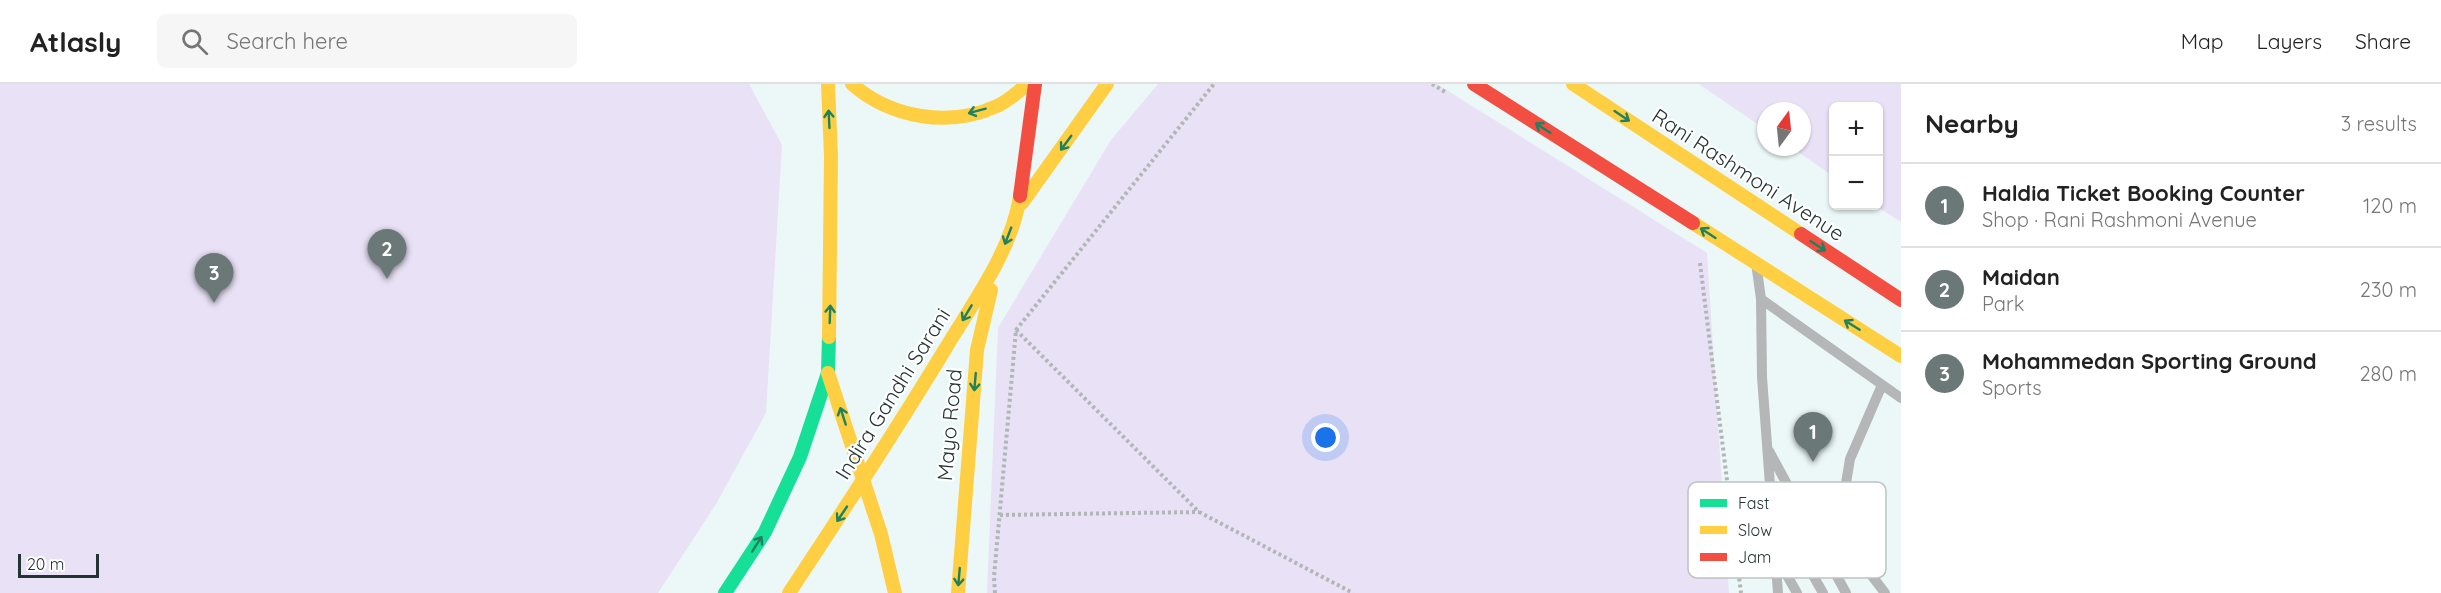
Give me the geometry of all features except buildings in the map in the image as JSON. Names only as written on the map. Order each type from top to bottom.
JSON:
[{"type":"main road","points":[[725,593],[765,532],[800,457],[828,372],[831,222],[828,84]]},
{"type":"main road","points":[[852,84],[859,92],[902,114],[950,118],[996,106],[1028,84]]},
{"type":"main road","points":[[1018,208],[1035,84]]},
{"type":"main road","points":[[1018,208],[1107,84]]},
{"type":"main road","points":[[1474,84],[1901,356]]},
{"type":"main road","name":"Rani Rashmoni Avenue","points":[[1573,84],[1787,232],[1901,300]]},
{"type":"main road","name":"Indira Gandhi Sarani","points":[[789,593],[864,481],[997,263],[1018,208]]},
{"type":"main road","points":[[1757,265],[1770,250]]},
{"type":"main road","name":"Mayo Road","points":[[958,593],[977,350],[997,263]]},
{"type":"main road","points":[[828,372],[881,534],[895,593]]},
{"type":"lane","points":[[1757,265],[1761,299],[1762,376],[1769,482]]},
{"type":"lane","points":[[1761,299],[1901,398]]},
{"type":"lane","points":[[1846,482],[1850,459],[1882,385]]},
{"type":"lane","points":[[1767,448],[1786,482]]},
{"type":"lane","points":[[1776,578],[1778,593]]},
{"type":"lane","points":[[1788,578],[1797,593]]},
{"type":"lane","points":[[1815,578],[1823,593]]},
{"type":"lane","points":[[1838,578],[1846,593]]},
{"type":"lane","points":[[1874,578],[1885,593]]},
{"type":"path","points":[[995,593],[994,577],[1016,330],[1215,84]]},
{"type":"path","points":[[1432,84],[1452,97]]},
{"type":"path","points":[[1700,257],[1727,482]]},
{"type":"path","points":[[1016,330],[1199,512],[1353,593]]},
{"type":"path","points":[[1000,514],[1199,512]]},
{"type":"path","points":[[1739,578],[1741,593]]},
{"type":"shaded area","points":[[0,84],[749,84],[782,145],[766,413],[716,504],[658,593],[0,593]]},
{"type":"shaded area","points":[[1158,84],[1437,84],[1707,253],[1722,482],[1688,482],[1688,578],[1728,578],[1729,593],[987,593],[998,328],[1111,140]]},
{"type":"shaded area","points":[[1699,84],[1901,84],[1901,222],[1882,210],[1883,102],[1829,102],[1829,173],[1804,156],[1811,156],[1811,102],[1757,102],[1757,124]]},
{"type":"traffic: fast","points":[[725,593],[765,532],[800,457],[828,373],[829,337]]},
{"type":"traffic: slow","points":[[828,84],[831,156],[829,337]]},
{"type":"traffic: slow","points":[[852,84],[867,96],[902,112],[940,118],[979,113],[1009,99],[1028,84]]},
{"type":"traffic: slow","points":[[1022,203],[1107,84]]},
{"type":"traffic: slow","points":[[1573,84],[1801,234]]},
{"type":"traffic: slow","points":[[789,593],[887,443],[990,276],[1009,237],[1020,196]]},
{"type":"traffic: slow","points":[[1693,223],[1901,356]]},
{"type":"traffic: slow","points":[[958,593],[977,350],[991,290]]},
{"type":"traffic: slow","points":[[828,373],[881,534],[895,593]]},
{"type":"traffic: jam","points":[[1020,196],[1035,84]]},
{"type":"traffic: jam","points":[[1474,84],[1693,223]]},
{"type":"traffic: jam","points":[[1801,234],[1901,300]]},
{"type":"place","name":"Maidan","points":[[387,279]]},
{"type":"place","name":"Mohammedan Sporting Ground","points":[[214,303]]},
{"type":"place","name":"Haldia Ticket Booking Counter","points":[[1813,462]]}]
